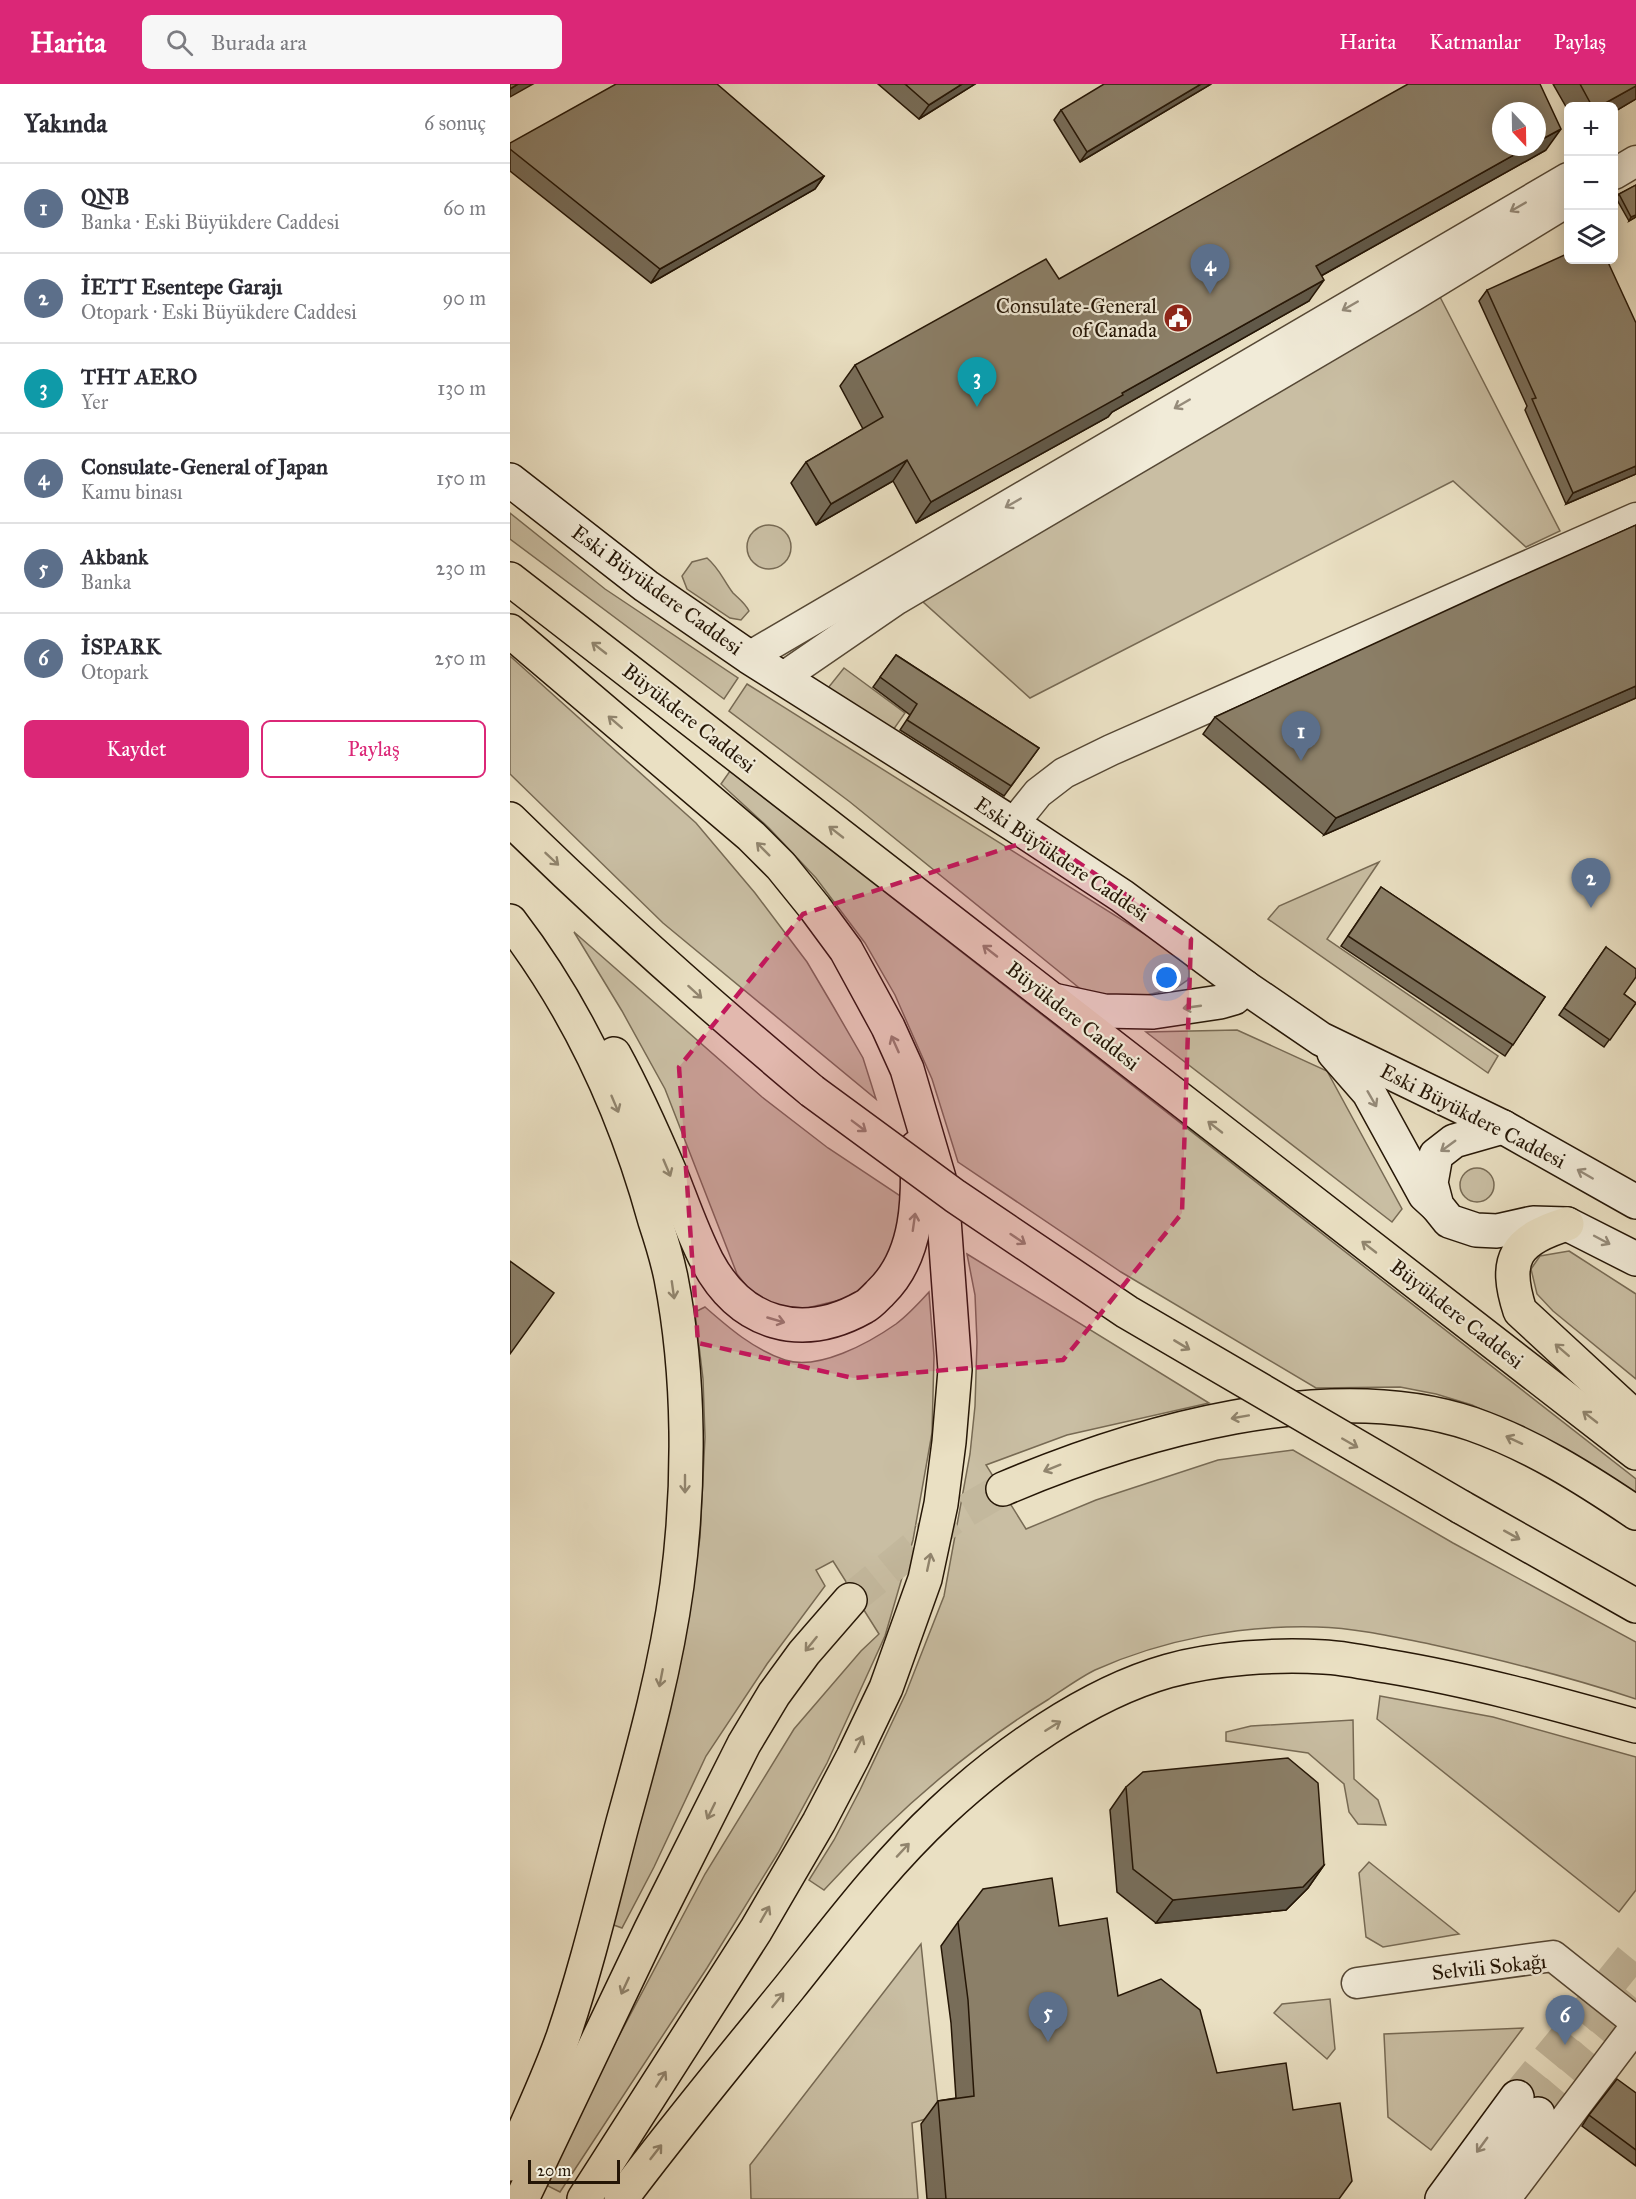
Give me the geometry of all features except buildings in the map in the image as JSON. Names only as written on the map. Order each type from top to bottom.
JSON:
[{"type":"main road","name":"Büyükdere Caddesi","points":[[510,579],[1636,1453]]},
{"type":"main road","points":[[510,631],[751,836],[781,866],[815,908],[856,966],[907,1069],[939,1178],[955,1370],[942,1494],[925,1579],[886,1688],[819,1822],[756,1930],[584,2199]]},
{"type":"main road","points":[[510,819],[642,944],[724,1017],[812,1091],[955,1196],[1098,1293],[1215,1364],[1636,1606]]},
{"type":"main road","points":[[510,921],[539,960],[599,1065],[640,1168],[671,1277],[680,1344],[685,1410],[685,1499],[677,1583],[660,1686],[566,2027],[510,2164]]},
{"type":"main road","points":[[539,960],[578,995],[600,1028],[636,1095],[708,1262],[728,1290],[747,1309],[774,1321],[804,1326],[836,1321],[867,1306],[889,1284],[910,1247],[915,1215],[918,1180],[916,1098]]},
{"type":"main road","points":[[1567,1224],[1541,1232],[1526,1243],[1516,1257],[1512,1271],[1513,1288],[1520,1311],[1636,1418]]},
{"type":"main road","points":[[1003,1489],[1113,1446],[1172,1431],[1264,1413],[1346,1406],[1439,1415],[1504,1436],[1546,1455],[1636,1513]]},
{"type":"main road","points":[[522,2199],[651,1929],[744,1744],[774,1694],[850,1600]]},
{"type":"main road","points":[[621,2199],[818,1951],[899,1854],[941,1812],[1037,1736],[1084,1707],[1131,1685],[1169,1671],[1218,1662],[1274,1657],[1326,1657],[1477,1683],[1636,1726]]},
{"type":"street","points":[[1618,151],[1636,141]]},
{"type":"street","points":[[1618,172],[1636,161]]},
{"type":"street","points":[[749,657],[1564,180]]},
{"type":"street","points":[[782,678],[897,599],[1564,204]]},
{"type":"street","name":"Eski Büyükdere Caddesi","points":[[510,480],[646,586],[749,657],[1013,824],[1122,896],[1245,987],[1321,1039],[1503,1127],[1636,1203]]},
{"type":"street","points":[[1013,824],[1038,793],[1064,773],[1111,750],[1636,518]]},
{"type":"street","points":[[1053,1000],[1104,1011],[1154,1012],[1220,1002],[1234,998],[1245,987]]},
{"type":"street","points":[[1321,1039],[1369,1093],[1425,1195],[1449,1221],[1476,1230],[1497,1231],[1533,1222],[1567,1224],[1636,1259]]},
{"type":"street","points":[[1437,1206],[1431,1183],[1436,1155],[1454,1141],[1503,1127]]},
{"type":"street","name":"Selvili Sokağı","points":[[1357,1983],[1553,1956],[1636,2024]]},
{"type":"street","points":[[1514,2196],[1636,2024]]},
{"type":"street","points":[[1442,2199],[1527,2106],[1475,2199]]},
{"type":"highlighted area","points":[[1041,837],[1191,939],[1182,1213],[1063,1360],[853,1378],[698,1343],[679,1067],[803,914]]},
{"type":"shaded area","points":[[1438,293],[1560,531],[1526,547],[1453,481],[1030,698],[922,601]]},
{"type":"shaded area","points":[[510,513],[605,589],[738,678],[724,699],[510,539]]},
{"type":"shaded area","points":[[769,525],[778,526],[785,531],[790,538],[790,556],[785,563],[778,568],[769,569],[760,568],[753,563],[748,556],[747,547],[748,538],[753,531],[760,526]]},
{"type":"shaded area","points":[[707,558],[749,611],[741,620],[730,618],[687,589],[682,576],[692,562]]},
{"type":"shaded area","points":[[510,656],[696,823],[755,893],[807,962],[833,1006],[863,1058],[876,1099],[663,923],[510,774]]},
{"type":"shaded area","points":[[844,668],[905,713],[891,733],[824,693]]},
{"type":"shaded area","points":[[747,684],[1178,955],[1189,968],[1189,979],[1176,988],[1143,996],[1088,995],[850,802],[729,711]]},
{"type":"shaded area","points":[[730,771],[1636,1479],[1636,1498],[1529,1432],[1472,1405],[1436,1394],[1400,1387],[1316,1388],[1121,1272],[958,1162],[932,1079],[895,995],[865,943],[816,878],[769,828],[721,784]]},
{"type":"shaded area","points":[[1379,862],[1327,939],[1498,1056],[1488,1073],[1268,919],[1279,906]]},
{"type":"shaded area","points":[[574,932],[762,1097],[828,1148],[908,1201],[893,1259],[866,1287],[844,1299],[803,1309],[783,1308],[764,1301],[748,1288],[737,1274],[665,1089],[622,1011]]},
{"type":"shaded area","points":[[1237,1030],[1327,1071],[1402,1209],[1392,1222],[1146,1032]]},
{"type":"shaded area","points":[[1477,1168],[1489,1173],[1494,1185],[1489,1197],[1477,1202],[1465,1197],[1460,1185],[1465,1173]]},
{"type":"shaded area","points":[[1569,1251],[1636,1294],[1636,1379],[1553,1311],[1537,1294],[1531,1269],[1540,1256]]},
{"type":"shaded area","points":[[967,1254],[1209,1403],[1067,1435],[986,1465],[1026,1529],[1096,1500],[1218,1460],[1293,1450],[1453,1543],[1636,1642],[1636,1699],[1561,1676],[1485,1657],[1376,1633],[1346,1629],[1289,1627],[1260,1629],[1176,1642],[1121,1659],[1095,1670],[988,1740],[902,1811],[824,1890],[809,1880],[834,1840],[860,1790],[906,1693],[944,1596],[970,1454],[975,1406],[977,1342],[975,1295]]},
{"type":"shaded area","points":[[929,1292],[934,1356],[932,1433],[913,1540],[885,1636],[827,1763],[778,1853],[707,1968],[560,2192],[546,2185],[587,2096],[705,1874],[794,1729],[861,1651],[879,1634],[833,1561],[816,1570],[825,1586],[767,1664],[706,1756],[654,1867],[622,1928],[611,1924],[686,1622],[700,1538],[705,1437],[703,1379],[695,1312],[705,1307],[742,1337],[773,1355],[785,1360],[812,1362],[843,1353],[872,1339],[900,1320]]},
{"type":"shaded area","points":[[1380,1696],[1493,1717],[1636,1757],[1636,1890],[1619,1912],[1377,1719]]},
{"type":"shaded area","points":[[1353,1720],[1354,1779],[1378,1800],[1386,1825],[1358,1824],[1349,1812],[1344,1784],[1308,1753],[1226,1741],[1226,1732],[1251,1726]]},
{"type":"shaded area","points":[[1369,1862],[1459,1934],[1383,1947],[1366,1937],[1359,1873]]},
{"type":"shaded area","points":[[921,1944],[939,2115],[912,2123],[918,2199],[751,2199],[750,2165]]},
{"type":"shaded area","points":[[1330,1999],[1335,2049],[1327,2059],[1274,2013],[1282,2004]]},
{"type":"shaded area","points":[[1523,2028],[1431,2150],[1388,2117],[1384,2034]]},
{"type":"tunnel","points":[[850,1600],[927,1537],[955,1517],[1003,1489]]},
{"type":"tunnel","points":[[1517,2097],[1636,1951]]},
{"type":"tunnel","points":[[1538,2114],[1636,1998]]},
{"type":"place","name":"Consulate-General of Japan","points":[[1210,294]]},
{"type":"place","name":"Consulate-General of Canada","points":[[1178,318]]},
{"type":"place","name":"THT AERO","points":[[977,407]]},
{"type":"place","name":"QNB","points":[[1301,761]]},
{"type":"place","name":"İETT Esentepe Garajı","points":[[1591,908]]},
{"type":"place","name":"Akbank","points":[[1048,2042]]},
{"type":"place","name":"İSPARK","points":[[1565,2045]]}]
